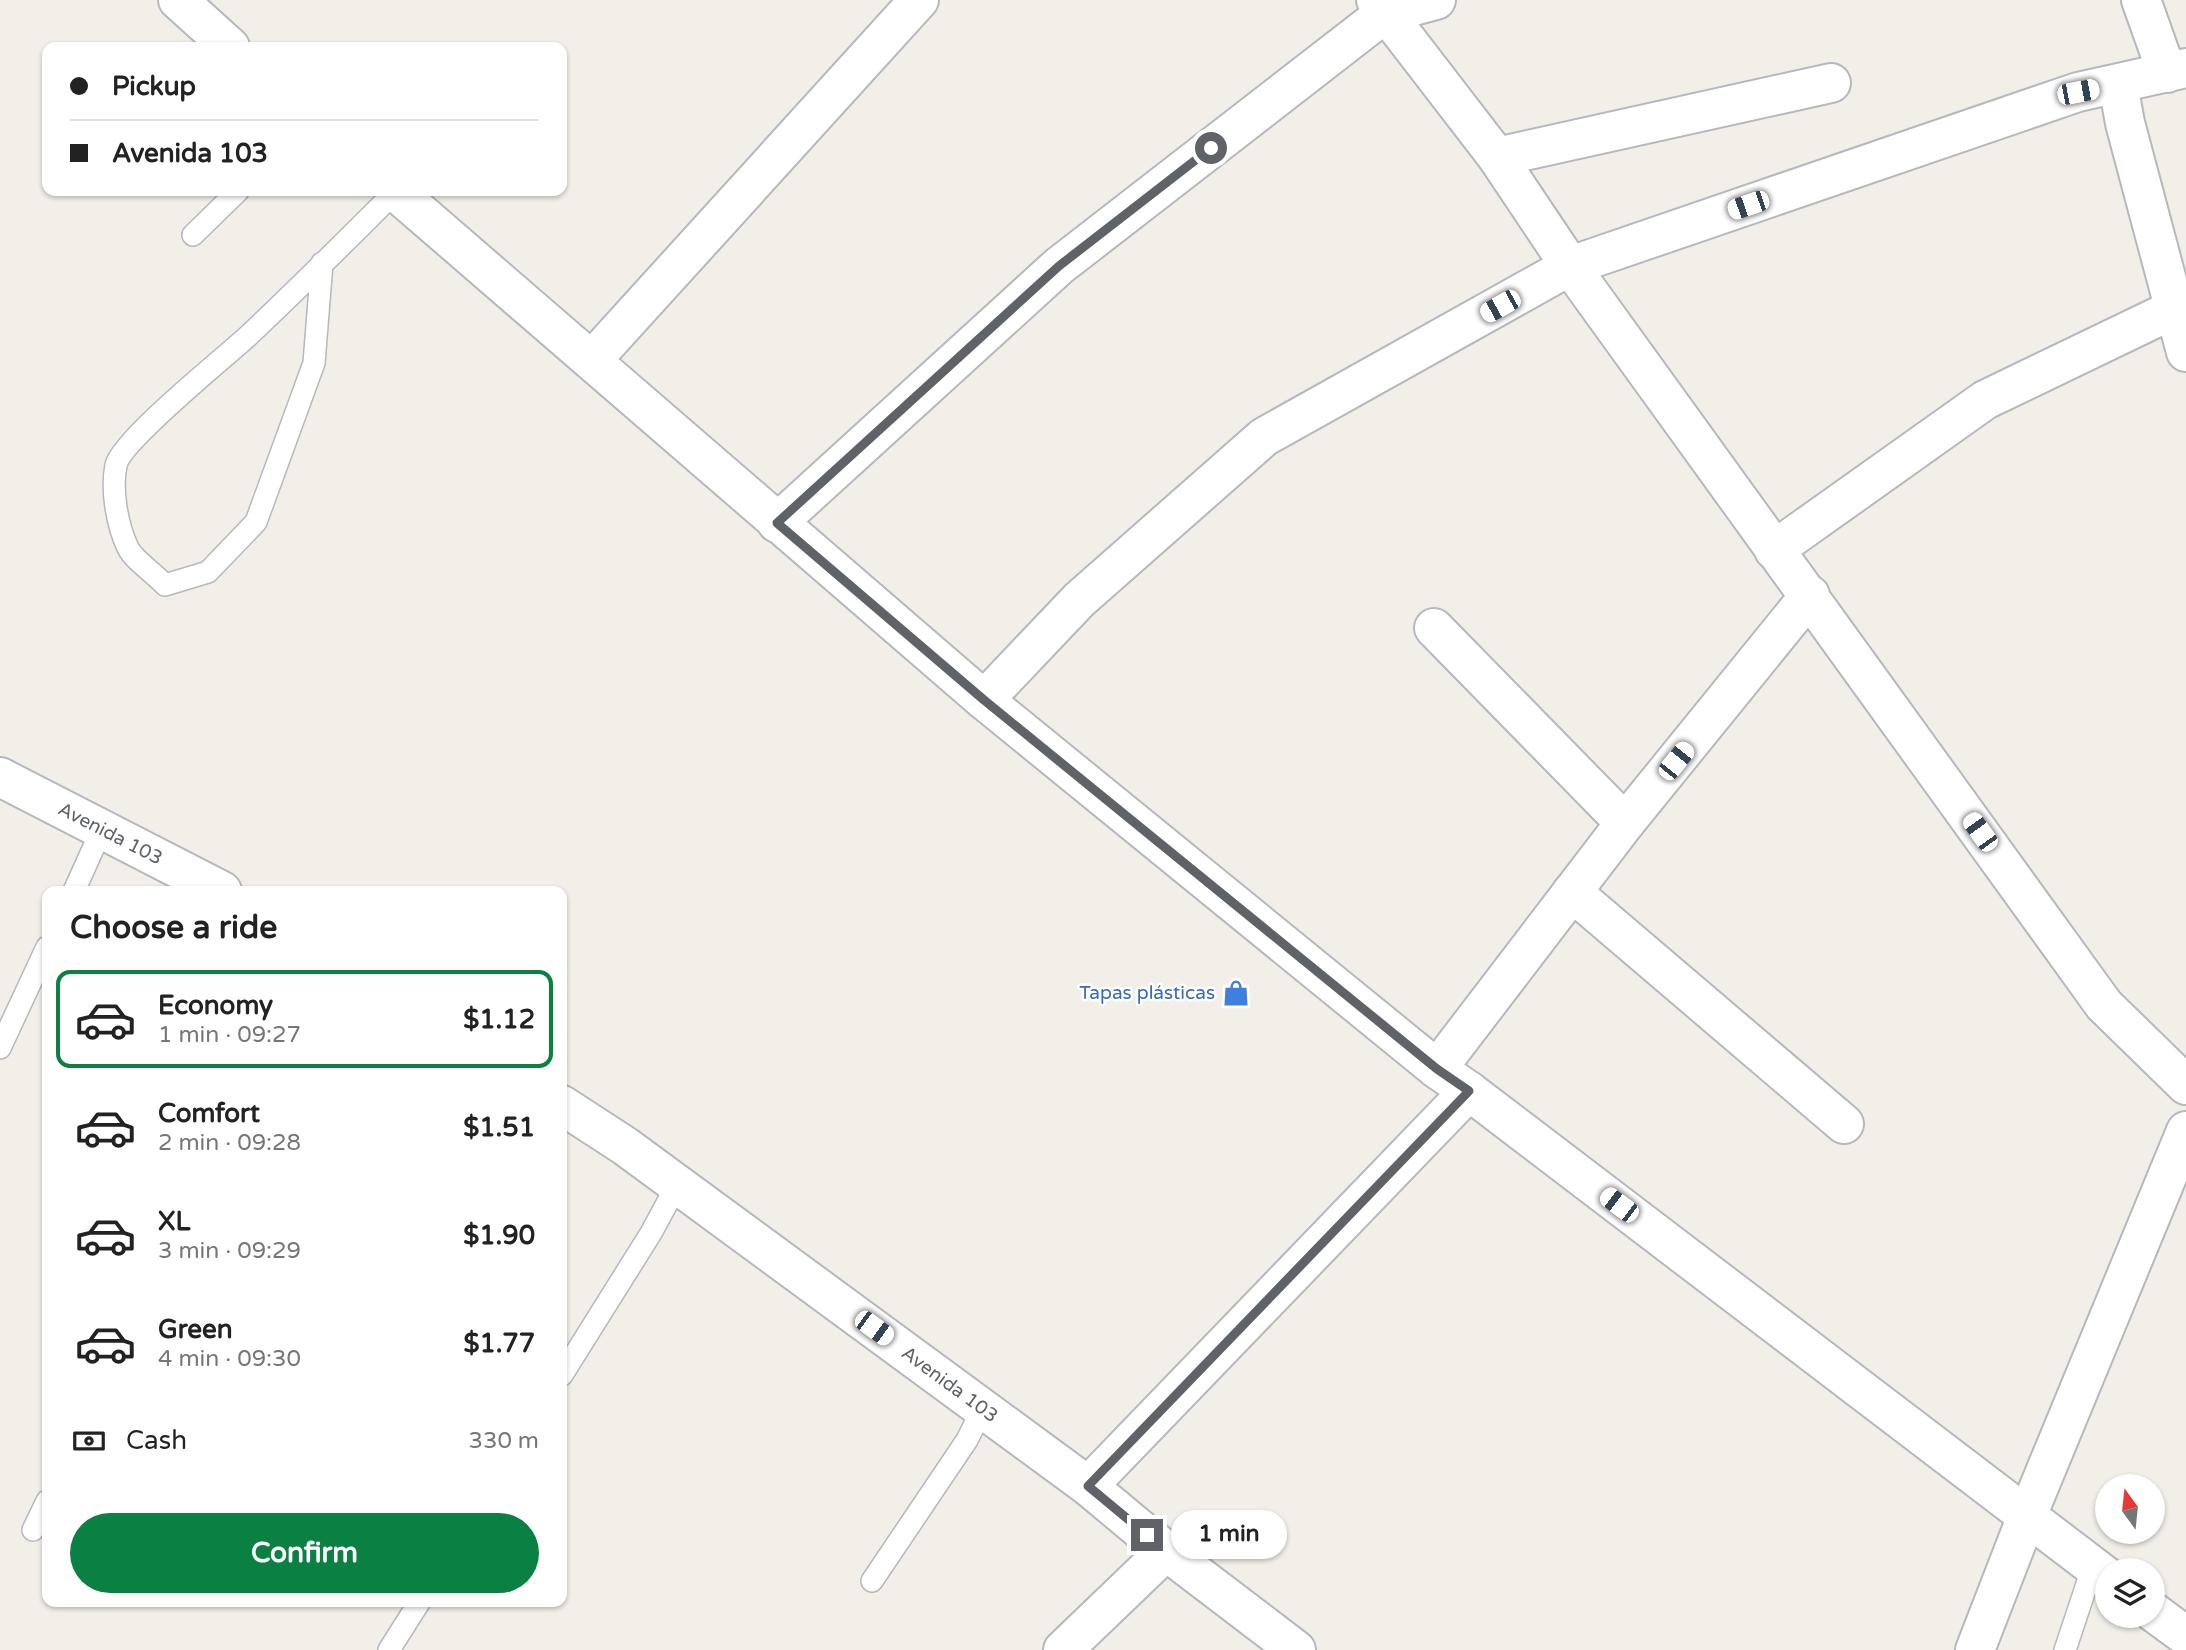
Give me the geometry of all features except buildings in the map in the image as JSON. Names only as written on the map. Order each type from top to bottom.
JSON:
[{"type":"street","points":[[178,0],[224,42]]},
{"type":"street","points":[[592,360],[919,0]]},
{"type":"street","points":[[777,523],[1059,266],[1380,7],[1436,0]]},
{"type":"street","points":[[984,700],[1079,600],[1264,437],[1570,266],[2078,92],[2176,71],[2141,0]]},
{"type":"street","points":[[1380,7],[1497,157],[1570,266],[2104,1004],[2186,1084]]},
{"type":"street","points":[[1497,157],[1832,83]]},
{"type":"street","points":[[2118,84],[2125,124],[2186,352]]},
{"type":"street","points":[[401,196],[984,700],[1437,1069],[2095,1567]]},
{"type":"street","points":[[1774,550],[1985,400],[2174,309]]},
{"type":"street","points":[[1437,1069],[1625,823],[1810,595]]},
{"type":"street","points":[[1434,628],[1625,823]]},
{"type":"street","name":"Avenida 103","points":[[0,777],[212,886]]},
{"type":"street","points":[[1572,892],[1844,1124]]},
{"type":"street","points":[[1088,1486],[1469,1091]]},
{"type":"street","name":"Avenida 103","points":[[567,1108],[625,1146],[1088,1486],[1166,1551],[1296,1650]]},
{"type":"street","points":[[1975,1650],[2026,1517],[2186,1131]]},
{"type":"street","points":[[1063,1650],[1166,1551]]},
{"type":"street","points":[[2165,1621],[2186,1636]]},
{"type":"lane","points":[[192,235],[234,196]]},
{"type":"lane","points":[[322,264],[314,363],[257,522],[208,572],[166,585],[128,550],[112,494],[117,462],[135,438],[249,334],[390,196]]},
{"type":"lane","points":[[76,886],[102,829]]},
{"type":"lane","points":[[0,1048],[42,958]]},
{"type":"lane","points":[[567,1367],[651,1233],[677,1185]]},
{"type":"lane","points":[[872,1581],[967,1440],[983,1408]]},
{"type":"lane","points":[[33,1530],[42,1511]]},
{"type":"lane","points":[[2065,1650],[2095,1582]]},
{"type":"lane","points":[[389,1650],[416,1607]]},
{"type":"place","name":"Tapas plásticas","points":[[1236,993]]},
{"type":"route","points":[[1147,1535],[1088,1486],[1469,1091],[1437,1069],[1006,717],[777,523],[1059,266],[1211,148]]}]
